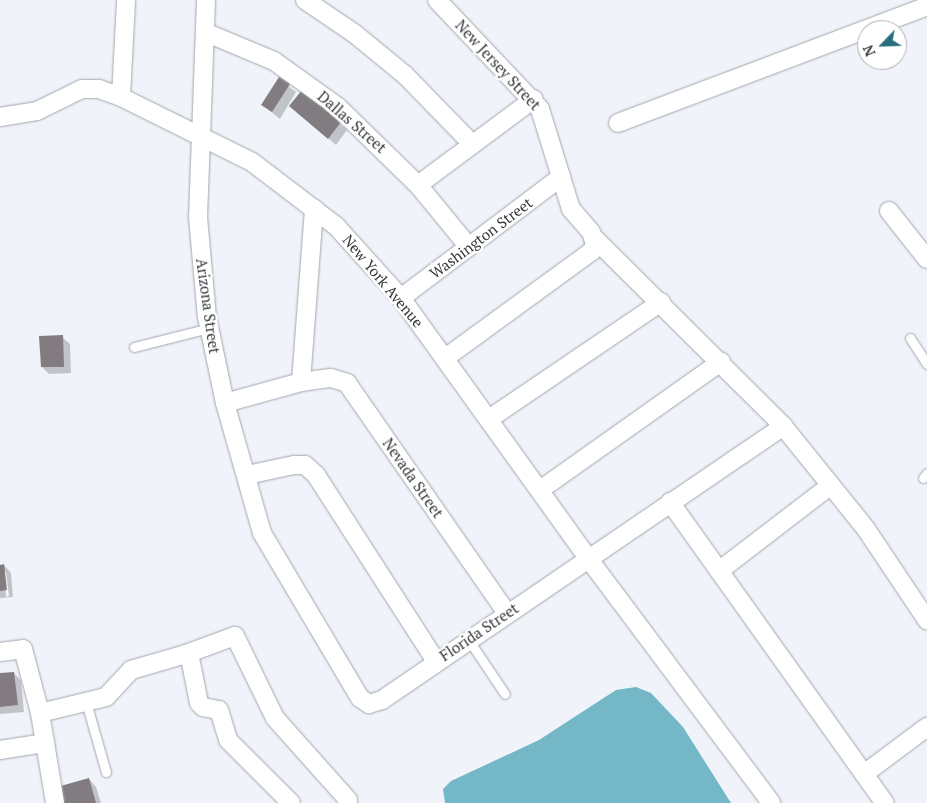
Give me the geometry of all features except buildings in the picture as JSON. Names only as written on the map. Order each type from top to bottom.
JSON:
[{"type":"street","points":[[121,96],[126,0]]},
{"type":"street","points":[[200,134],[207,33],[206,0]]},
{"type":"street","points":[[305,0],[355,34],[405,75],[472,144]]},
{"type":"street","name":"New Jersey Street","points":[[437,0],[534,99],[544,118],[572,210],[594,241],[661,302],[782,426],[866,529],[927,620]]},
{"type":"street","points":[[618,124],[923,8]]},
{"type":"street","name":"Dallas Street","points":[[207,33],[260,53],[309,85],[360,125],[418,185],[469,247]]},
{"type":"street","name":"New York Avenue","points":[[0,117],[37,111],[82,89],[99,89],[121,96],[200,134],[252,162],[314,208],[357,245],[401,298],[446,358],[588,558],[771,803]]},
{"type":"street","points":[[418,185],[534,99]]},
{"type":"street","name":"Arizona Street","points":[[200,134],[198,217],[209,328],[225,403],[262,533],[360,698],[369,704]]},
{"type":"street","name":"Washington Street","points":[[401,298],[561,177]]},
{"type":"street","points":[[301,382],[314,208]]},
{"type":"street","points":[[889,211],[927,259]]},
{"type":"street","points":[[446,358],[592,251],[594,241]]},
{"type":"street","points":[[489,419],[661,302]]},
{"type":"street","points":[[540,490],[721,362]]},
{"type":"street","name":"Nevada Street","points":[[225,403],[301,382],[331,378],[347,383],[506,612]]},
{"type":"street","name":"Florida Street","points":[[369,704],[382,700],[506,612],[782,426]]},
{"type":"street","points":[[247,475],[294,465],[305,465],[316,475],[436,661]]},
{"type":"street","points":[[719,571],[831,485]]},
{"type":"street","points":[[670,502],[885,803]]},
{"type":"street","points":[[40,713],[86,702],[112,693],[131,670],[186,654],[235,636],[275,718],[348,800]]},
{"type":"street","points":[[0,652],[23,649],[40,713],[55,803]]},
{"type":"street","points":[[186,654],[190,658],[199,703],[203,707],[219,710],[233,745],[291,803]]},
{"type":"street","points":[[864,774],[927,727]]},
{"type":"street","points":[[0,750],[45,743]]},
{"type":"lane","points":[[134,347],[209,328]]},
{"type":"lane","points":[[910,338],[927,364]]},
{"type":"lane","points":[[468,639],[505,694]]},
{"type":"lane","points":[[86,702],[106,772]]},
{"type":"water","points":[[636,687],[651,693],[683,727],[731,803],[445,803],[443,789],[451,781],[539,740],[616,690]]}]
